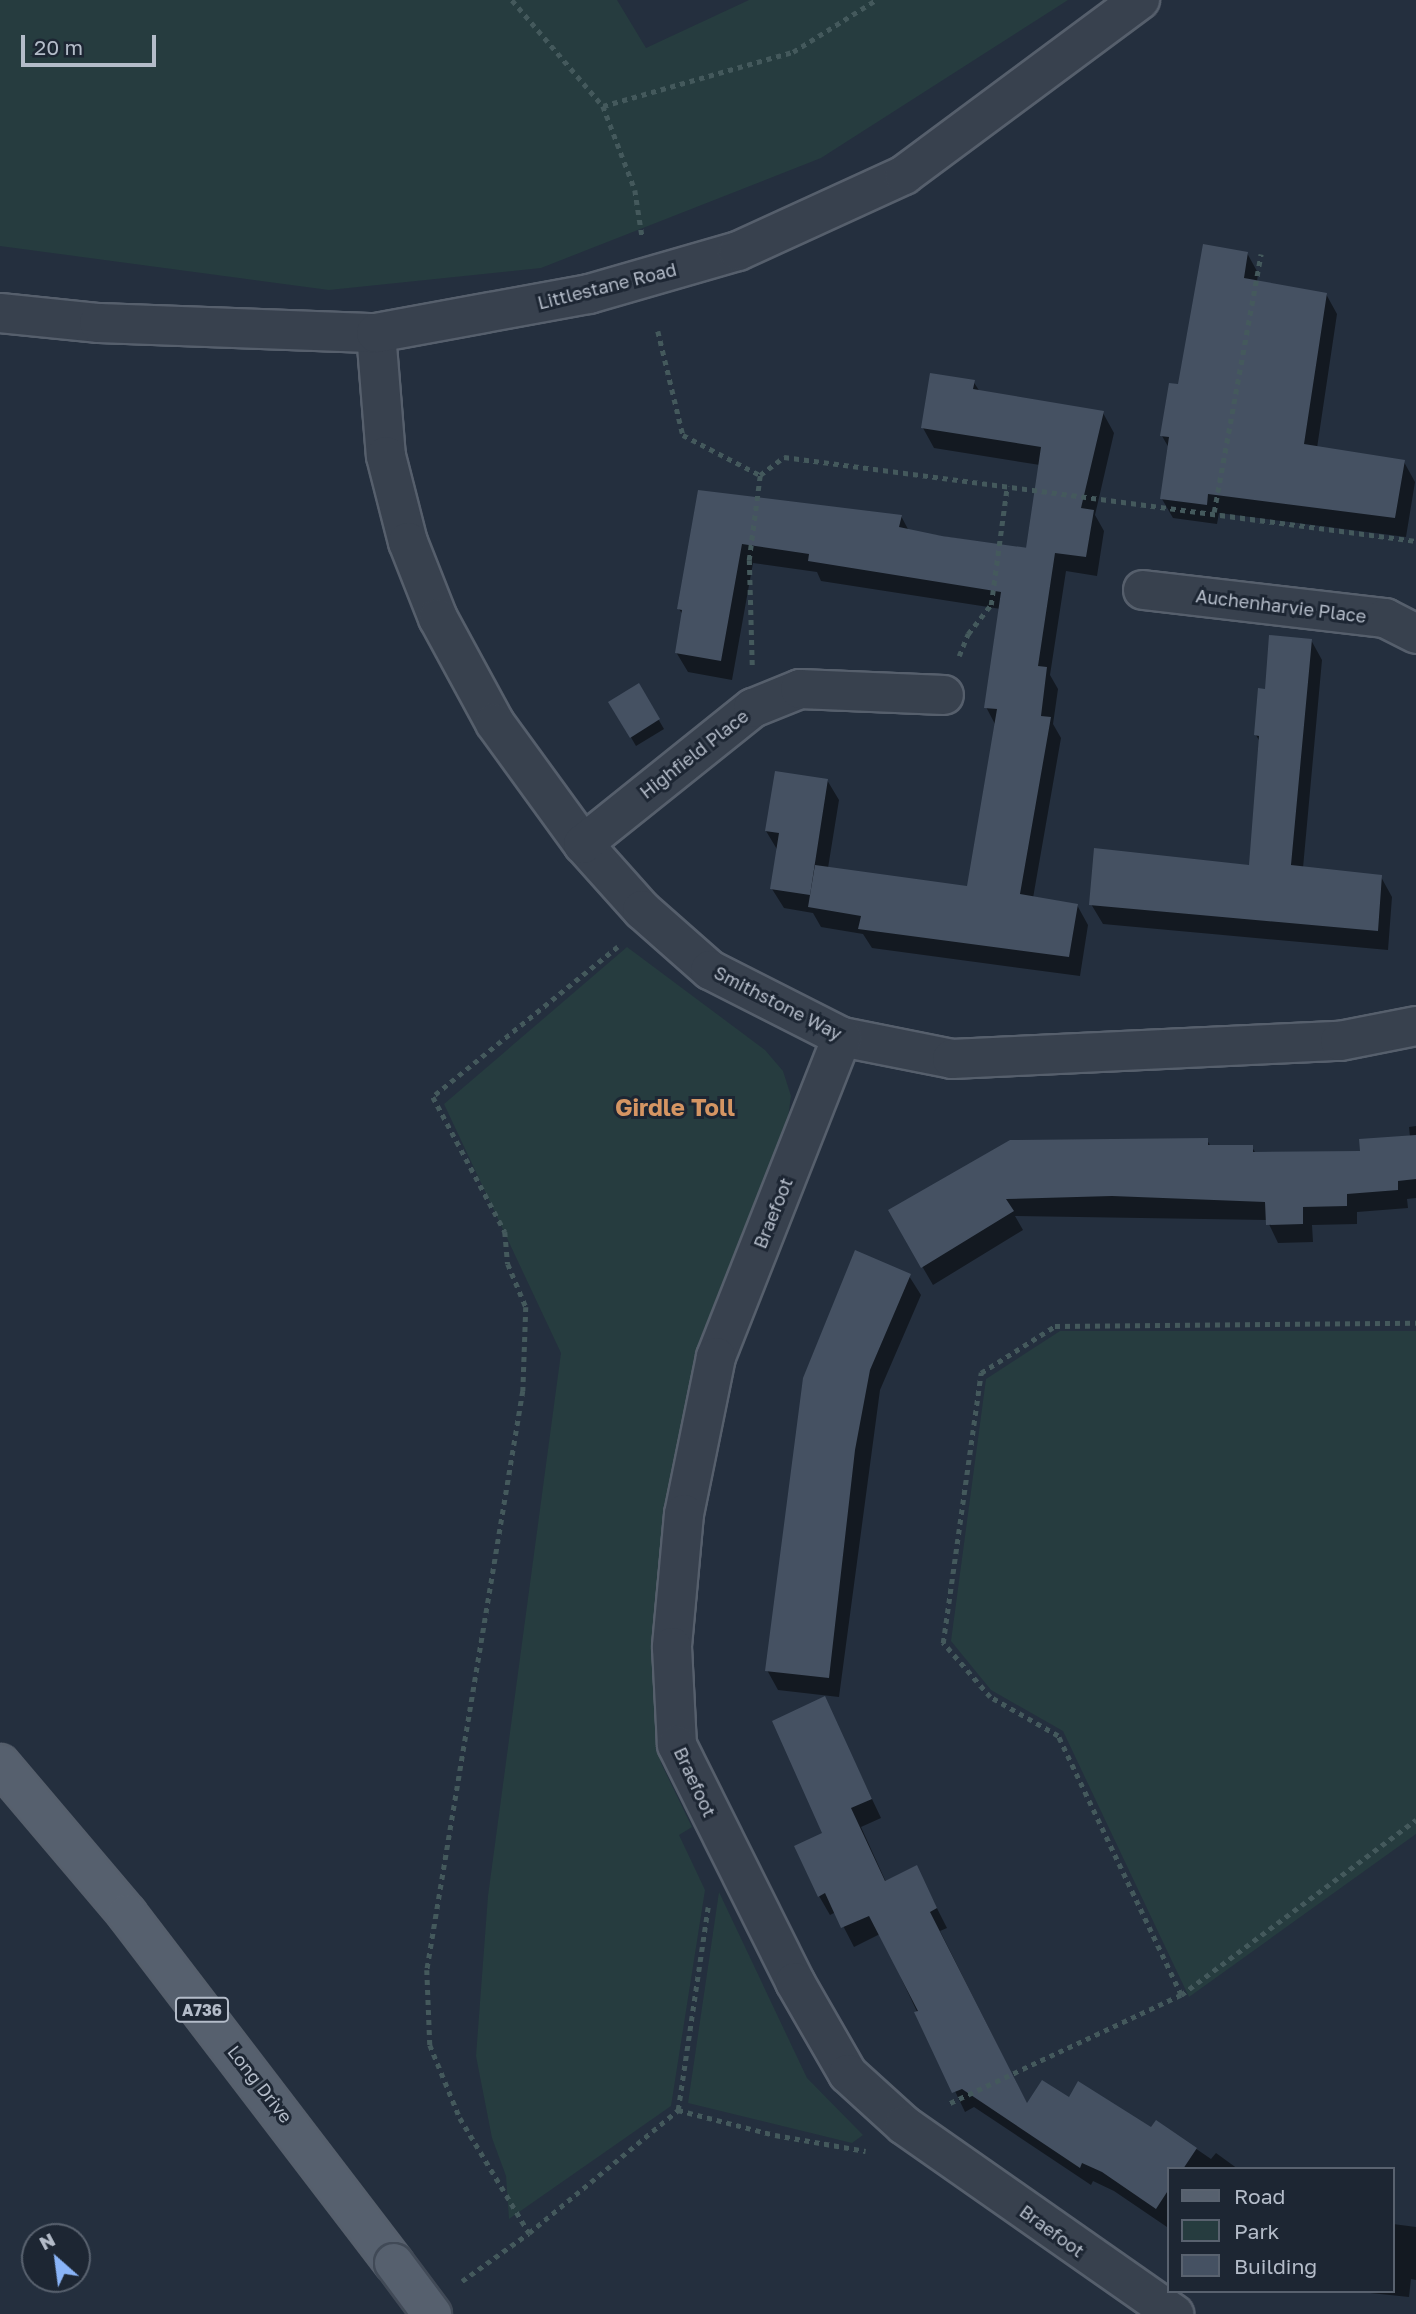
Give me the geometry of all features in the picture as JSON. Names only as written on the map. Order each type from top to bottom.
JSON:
[{"type":"main road","name":"Long Drive","points":[[0,1764],[145,1936],[432,2314]]},
{"type":"street","name":"Littlestane Road","points":[[0,313],[99,323],[376,333],[589,294],[738,251],[904,175],[1140,0]]},
{"type":"street","name":"Smithstone Way","points":[[376,333],[386,456],[408,541],[438,618],[495,723],[583,845],[642,910],[710,970],[842,1038],[952,1059],[1340,1041],[1416,1026]]},
{"type":"street","name":"Auchenharvie Place","points":[[1143,590],[1385,618],[1416,634]]},
{"type":"street","name":"Highfield Place","points":[[583,845],[753,708],[800,689],[944,695]]},
{"type":"street","name":"Braefoot","points":[[842,1038],[716,1357],[684,1514],[672,1647],[677,1745],[729,1853],[848,2074],[904,2125],[1174,2314]]},
{"type":"path","points":[[512,0],[603,106],[635,190],[644,246]]},
{"type":"path","points":[[603,106],[793,52],[876,0]]},
{"type":"path","points":[[1214,512],[1261,254]]},
{"type":"path","points":[[658,331],[683,435],[760,475]]},
{"type":"path","points":[[753,708],[749,560],[760,475],[784,457],[1214,512],[1416,541]]},
{"type":"path","points":[[944,695],[968,634],[991,605],[1007,486]]},
{"type":"path","points":[[1181,1995],[1058,1736],[990,1697],[943,1643],[981,1373],[1055,1325],[1416,1323]]},
{"type":"path","points":[[678,2110],[712,1882],[729,1853]]},
{"type":"path","points":[[457,2284],[529,2232]]},
{"type":"green space","points":[[0,0],[617,0],[646,48],[749,0],[1068,0],[821,158],[541,268],[329,290],[0,246]]},
{"type":"green space","points":[[627,947],[765,1050],[783,1071],[791,1096],[784,1146],[668,1581],[654,1691],[661,1763],[692,1827],[679,1835],[705,1890],[671,2106],[509,2219],[506,2176],[492,2138],[476,2056],[488,1896],[561,1353],[444,1104]]},
{"type":"green space","points":[[1060,1331],[1416,1331],[1416,1834],[1189,1997],[1063,1731],[991,1690],[951,1641],[986,1379]]},
{"type":"green space","points":[[719,1892],[807,2078],[863,2135],[852,2143],[688,2103]]},
{"type":"building","points":[[1203,244],[1248,252],[1244,278],[1327,293],[1304,444],[1405,460],[1395,518],[1208,494],[1207,505],[1160,499],[1169,437],[1160,436],[1169,383],[1178,384]]},
{"type":"building","points":[[930,373],[975,380],[973,389],[1104,411],[1081,508],[1094,510],[1086,557],[1055,553],[1038,666],[1047,667],[1041,716],[1051,717],[1020,894],[1078,904],[1069,957],[858,929],[861,916],[808,907],[815,865],[967,886],[997,709],[984,708],[1001,592],[808,561],[809,554],[742,544],[721,661],[675,653],[682,610],[677,609],[698,490],[902,515],[899,527],[1026,548],[1041,447],[921,428]]},
{"type":"building","points":[[1269,635],[1312,639],[1291,865],[1382,875],[1378,931],[1089,905],[1094,848],[1249,865],[1259,736],[1254,735],[1258,688],[1265,689]]},
{"type":"building","points":[[639,683],[660,719],[630,738],[608,702]]},
{"type":"building","points":[[775,771],[828,779],[810,895],[770,889],[779,833],[765,831]]},
{"type":"building","points":[[1416,1135],[1416,1179],[1398,1181],[1398,1190],[1347,1194],[1347,1206],[1303,1207],[1303,1224],[1266,1225],[1265,1202],[1112,1196],[1006,1199],[1014,1211],[921,1268],[888,1210],[1010,1140],[1208,1138],[1208,1145],[1253,1145],[1253,1152],[1360,1151],[1359,1139]]},
{"type":"building","points":[[855,1250],[911,1274],[870,1370],[855,1450],[829,1678],[765,1671],[803,1378]]},
{"type":"building","points":[[825,1696],[872,1799],[851,1808],[885,1881],[917,1865],[937,1908],[930,1912],[1027,2103],[1042,2080],[1069,2097],[1078,2081],[1151,2127],[1156,2120],[1197,2148],[1184,2167],[1168,2167],[1168,2191],[1156,2209],[1102,2172],[1082,2163],[1080,2168],[962,2089],[952,2093],[914,2012],[918,2011],[869,1916],[841,1928],[825,1893],[818,1897],[794,1846],[822,1833],[772,1721]]},
{"type":"district","name":"Girdle Toll","points":[[675,1107]]}]
